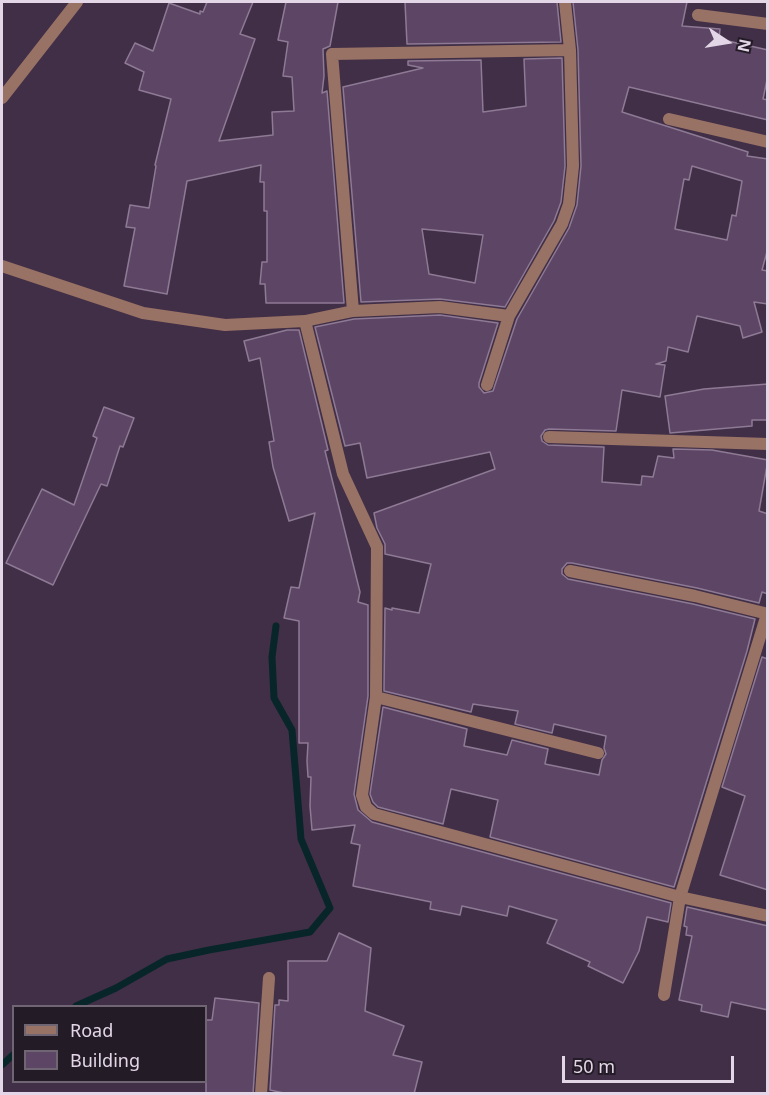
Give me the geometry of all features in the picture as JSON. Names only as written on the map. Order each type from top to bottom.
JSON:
[{"type":"street","points":[[2,98],[77,2]]},
{"type":"street","points":[[487,385],[509,316],[562,224],[569,204],[573,166],[570,50],[565,2]]},
{"type":"street","points":[[698,15],[768,24]]},
{"type":"street","points":[[353,311],[332,54],[570,50]]},
{"type":"street","points":[[669,119],[768,142]]},
{"type":"street","points":[[2,266],[143,313],[225,325],[305,321],[353,311],[440,307],[509,316]]},
{"type":"street","points":[[305,321],[343,474],[377,547],[376,697],[362,795],[366,807],[374,814],[680,897],[768,916]]},
{"type":"street","points":[[549,437],[768,444]]},
{"type":"street","points":[[570,572],[695,596],[767,614],[680,897],[664,995]]},
{"type":"street","points":[[376,697],[598,753]]},
{"type":"street","points":[[261,1094],[269,978]]},
{"type":"building","points":[[207,2],[253,2],[240,34],[255,39],[219,141],[273,135],[272,112],[294,111],[292,77],[283,76],[288,42],[278,40],[286,2],[338,2],[330,46],[323,49],[322,93],[327,91],[344,303],[266,303],[265,284],[260,284],[262,262],[267,262],[267,211],[264,211],[264,182],[260,182],[261,165],[187,181],[167,294],[124,286],[135,228],[126,227],[130,205],[149,208],[155,165],[171,99],[139,90],[144,72],[125,63],[135,43],[153,51],[169,3],[200,14]]},
{"type":"building","points":[[405,2],[557,2],[561,42],[407,44]]},
{"type":"building","points":[[573,2],[687,2],[682,26],[720,29],[719,39],[768,50],[768,75],[763,99],[768,100],[768,120],[629,87],[622,112],[748,152],[747,156],[768,159],[768,248],[762,270],[768,271],[768,304],[754,302],[762,332],[743,338],[740,326],[697,316],[688,352],[668,347],[666,361],[656,364],[665,365],[660,397],[622,390],[616,431],[549,429],[545,430],[541,436],[542,441],[548,445],[604,447],[602,482],[641,485],[642,476],[653,477],[658,456],[674,458],[673,449],[712,450],[768,460],[759,511],[768,514],[768,594],[762,592],[759,603],[572,563],[567,563],[562,569],[562,574],[568,579],[755,619],[674,887],[490,837],[498,800],[451,789],[443,824],[378,807],[373,802],[370,794],[383,707],[467,729],[464,746],[507,755],[512,740],[548,749],[545,764],[599,775],[602,760],[606,754],[604,748],[606,736],[554,724],[552,733],[515,724],[518,711],[473,704],[471,712],[384,691],[385,608],[419,613],[431,564],[385,554],[385,544],[377,528],[374,513],[495,469],[490,452],[367,478],[360,443],[345,446],[315,327],[354,319],[440,315],[498,323],[479,383],[484,393],[493,391],[517,319],[569,228],[577,205],[581,166],[578,50]],"holes":[[[692,166],[742,181],[736,216],[732,215],[727,240],[675,229],[684,179],[689,180]]]},
{"type":"building","points":[[562,58],[565,166],[561,202],[554,221],[505,307],[440,299],[361,302],[343,87],[423,68],[408,65],[408,61],[481,60],[483,112],[526,106],[524,59]],"holes":[[[422,229],[483,235],[475,283],[429,274]]]},
{"type":"building","points":[[287,330],[299,330],[328,450],[325,451],[360,592],[358,602],[368,605],[368,696],[354,794],[358,810],[372,822],[671,903],[668,922],[647,917],[639,951],[623,983],[588,966],[590,962],[547,943],[557,920],[509,906],[507,916],[462,906],[460,915],[430,909],[431,902],[353,886],[360,845],[351,843],[355,825],[312,830],[311,777],[308,777],[307,761],[308,743],[299,743],[299,621],[284,618],[291,587],[299,588],[315,513],[289,521],[273,467],[269,442],[274,441],[260,358],[249,361],[244,341]]},
{"type":"building","points":[[768,384],[768,420],[752,420],[752,426],[670,433],[665,396],[704,389]]},
{"type":"building","points":[[104,407],[134,418],[123,447],[120,446],[107,486],[101,484],[53,585],[6,563],[42,489],[74,505],[97,438],[93,436]]},
{"type":"building","points":[[762,657],[768,659],[768,890],[720,875],[745,796],[722,787]]},
{"type":"building","points":[[687,907],[768,926],[768,1010],[731,1002],[728,1017],[701,1011],[702,1005],[679,1000],[692,936],[686,935],[687,927],[684,926]]},
{"type":"building","points":[[339,933],[371,948],[365,1011],[404,1026],[393,1055],[422,1062],[414,1094],[288,1094],[270,1090],[275,1005],[279,1005],[279,1000],[288,1001],[288,961],[327,961]]},
{"type":"building","points":[[215,998],[259,1003],[253,1094],[206,1094],[207,1020],[212,1020]]},
{"type":"waterway","points":[[78,1005],[116,988],[167,959],[310,932],[330,908],[301,839],[292,730],[274,698],[272,657],[276,626]]},
{"type":"waterway","points":[[2,1065],[12,1056]]}]
